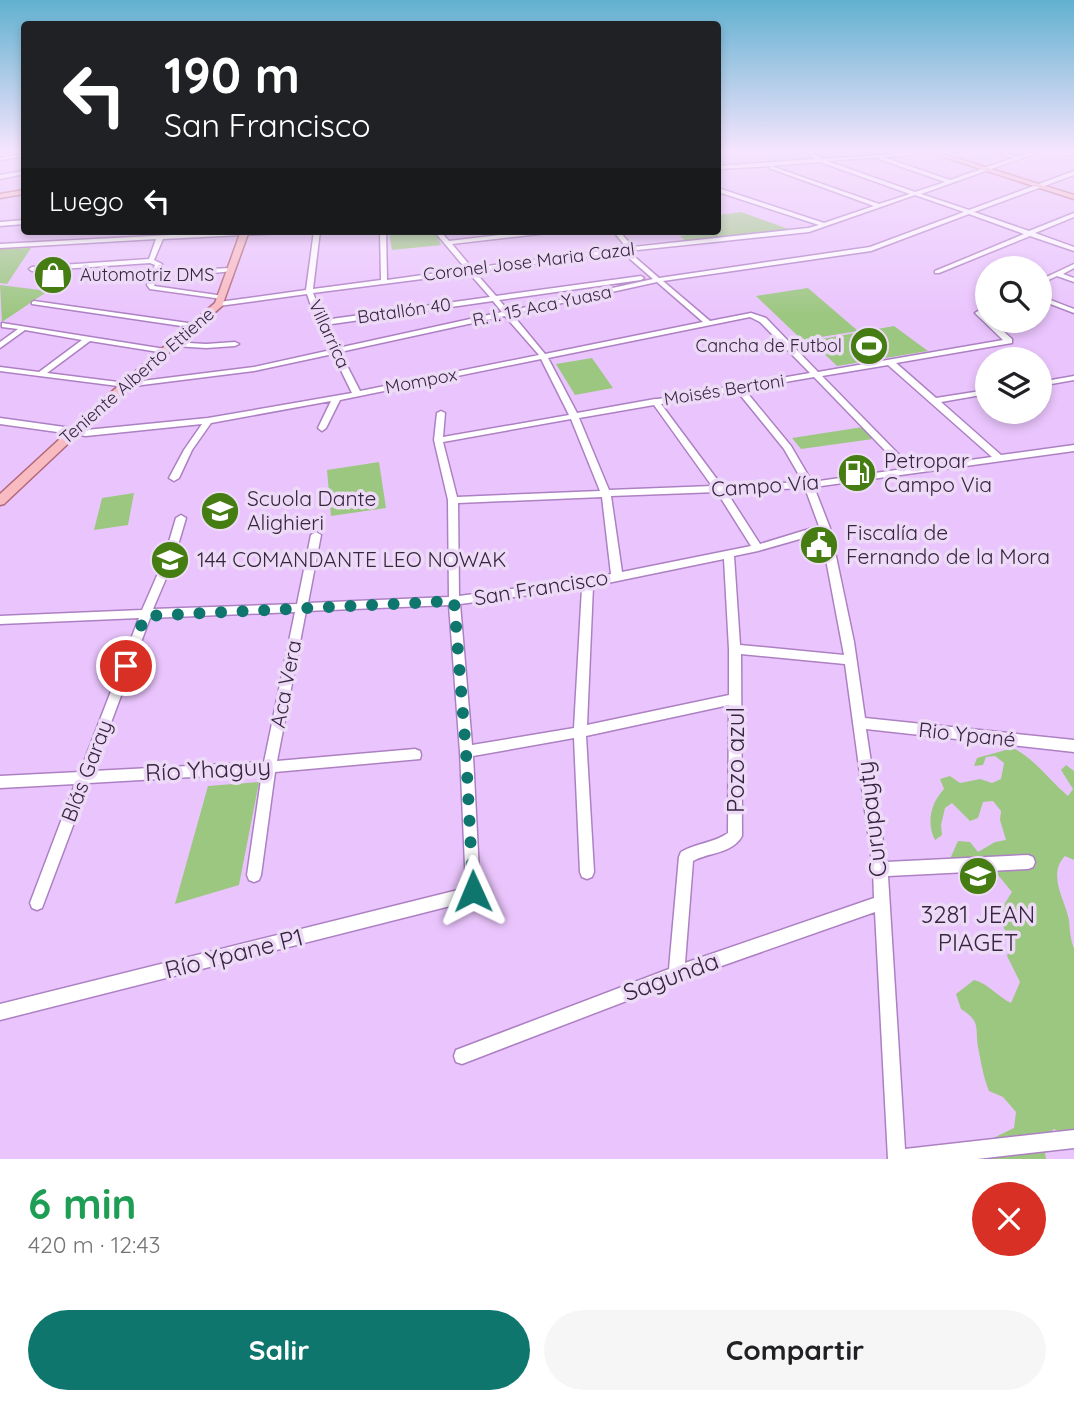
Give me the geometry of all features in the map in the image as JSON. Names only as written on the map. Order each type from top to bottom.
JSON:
[{"type":"main road","name":"Teniente Alberto Ettiene","points":[[0,501],[220,301],[244,235]]},
{"type":"street","points":[[767,206],[825,225]]},
{"type":"street","name":"Coronel Jose Maria Cazal","points":[[151,261],[159,264],[150,285],[155,290],[220,301],[795,232],[825,225],[878,206]]},
{"type":"street","points":[[952,206],[1074,249]]},
{"type":"street","name":"R. I. 15 Aca Yuasa","points":[[0,369],[126,385],[254,369],[509,314],[656,278],[871,250],[986,206]]},
{"type":"street","points":[[937,272],[1074,215]]},
{"type":"street","points":[[0,224],[21,222]]},
{"type":"street","points":[[127,240],[130,235]]},
{"type":"street","points":[[0,246],[202,235]]},
{"type":"street","name":"Villarrica","points":[[316,235],[309,291],[321,323],[357,394]]},
{"type":"street","points":[[383,235],[384,281]]},
{"type":"street","points":[[441,235],[544,357],[574,416],[606,494],[617,577]]},
{"type":"street","points":[[449,243],[515,235]]},
{"type":"street","points":[[619,235],[628,250],[656,278],[708,323]]},
{"type":"street","points":[[32,269],[151,261],[160,238]]},
{"type":"street","points":[[1052,276],[1074,266]]},
{"type":"street","points":[[195,277],[212,271],[231,270]]},
{"type":"street","points":[[1057,274],[1074,280]]},
{"type":"street","name":"Batallón 40","points":[[321,323],[656,278]]},
{"type":"street","points":[[34,303],[195,326]]},
{"type":"street","points":[[1052,303],[1074,311]]},
{"type":"street","name":"Mompox","points":[[0,421],[86,433],[208,421],[337,398],[746,315],[760,318],[816,375]]},
{"type":"street","points":[[5,325],[88,339],[170,348],[235,344]]},
{"type":"street","points":[[0,346],[23,328]]},
{"type":"street","name":"Moisés Bertoni","points":[[438,440],[1009,341],[1001,333]]},
{"type":"street","points":[[42,373],[88,339]]},
{"type":"street","points":[[891,363],[1000,459]]},
{"type":"street","points":[[816,375],[909,470]]},
{"type":"street","points":[[1052,382],[1074,378]]},
{"type":"street","name":"Curupayty","points":[[738,387],[788,448],[809,485],[825,528],[850,660],[880,869],[897,1159]]},
{"type":"street","points":[[933,401],[975,394]]},
{"type":"street","points":[[322,428],[337,398]]},
{"type":"street","points":[[655,401],[720,490],[758,548]]},
{"type":"street","points":[[441,413],[438,440],[453,500],[454,601],[466,752],[580,732],[736,698]]},
{"type":"street","points":[[174,478],[188,450],[208,421]]},
{"type":"street","name":"Campo Vía","points":[[453,500],[809,485],[1074,447]]},
{"type":"street","name":"Blás Garay","points":[[37,903],[145,616],[168,562],[180,518]]},
{"type":"street","name":"San Francisco","points":[[0,620],[454,601],[588,583],[758,548],[825,528]]},
{"type":"street","name":"Aca Vera","points":[[254,874],[269,767],[316,535]]},
{"type":"street","name":"Pozo azul","points":[[676,974],[686,857],[695,850],[730,842],[735,836],[735,649],[729,554]]},
{"type":"street","points":[[587,872],[580,732],[588,583]]},
{"type":"street","points":[[735,649],[850,660]]},
{"type":"street","name":"Rio Ypané","points":[[860,723],[1074,746]]},
{"type":"street","name":"Río Ypane P1","points":[[0,1012],[468,895],[474,886],[466,752]]},
{"type":"street","name":"Río Yhaguy","points":[[0,782],[85,775],[269,767],[415,755]]},
{"type":"street","points":[[880,869],[1028,862]]},
{"type":"street","name":"Sagunda","points":[[463,1056],[676,974],[881,902]]},
{"type":"street","points":[[897,1159],[1074,1139]]},
{"type":"green space","points":[[741,212],[794,231],[699,240],[684,240],[680,236],[721,235],[721,215]]},
{"type":"green space","points":[[390,235],[437,235],[441,245],[392,250]]},
{"type":"green space","points":[[31,248],[7,284],[0,283],[0,249]]},
{"type":"green space","points":[[0,285],[48,291],[2,322]]},
{"type":"green space","points":[[808,288],[858,331],[802,340],[756,296]]},
{"type":"green space","name":"Cancha de Futbol","points":[[894,326],[928,351],[837,366],[811,341]]},
{"type":"green space","points":[[592,358],[613,388],[575,395],[556,364]]},
{"type":"green space","points":[[863,427],[873,439],[801,449],[792,438]]},
{"type":"green space","points":[[379,462],[386,508],[331,516],[327,470]]},
{"type":"green space","points":[[134,493],[128,525],[94,530],[102,498]]},
{"type":"green space","points":[[1013,748],[1035,764],[1068,796],[1073,789],[1061,770],[1066,765],[1074,771],[1074,860],[1065,856],[1057,871],[1057,879],[1074,948],[1074,1138],[1054,1129],[1043,1139],[1046,1159],[969,1159],[989,1140],[1014,1128],[1016,1112],[1003,1097],[989,1091],[981,1064],[976,1025],[972,1017],[961,1009],[956,994],[974,980],[1011,1003],[1020,982],[1007,956],[1011,945],[1001,918],[1012,892],[987,862],[950,859],[958,841],[970,842],[978,852],[995,842],[1006,840],[1000,820],[1001,811],[993,801],[983,802],[978,818],[970,821],[952,803],[945,808],[942,835],[935,840],[930,820],[936,800],[944,789],[940,779],[950,776],[960,783],[980,779],[992,783],[1001,779],[1004,763],[995,756],[986,757],[983,765],[974,766],[977,758]]},
{"type":"green space","points":[[259,782],[239,885],[175,904],[208,786]]},
{"type":"place","name":"Automotriz DMS","points":[[53,275]]},
{"type":"place","name":"Cancha de Futbol","points":[[869,346]]},
{"type":"place","name":"Petropar Campo Via","points":[[857,473]]},
{"type":"place","name":"Scuola Dante Alighieri","points":[[220,511]]},
{"type":"place","name":"Fiscalía de Fernando de la Mora","points":[[819,545]]},
{"type":"place","name":"144 COMANDANTE LEO NOWAK","points":[[170,560]]},
{"type":"place","name":"3281 JEAN PIAGET","points":[[978,876]]},
{"type":"route","points":[[126,666],[145,616],[454,601],[466,752],[473,891]]}]
